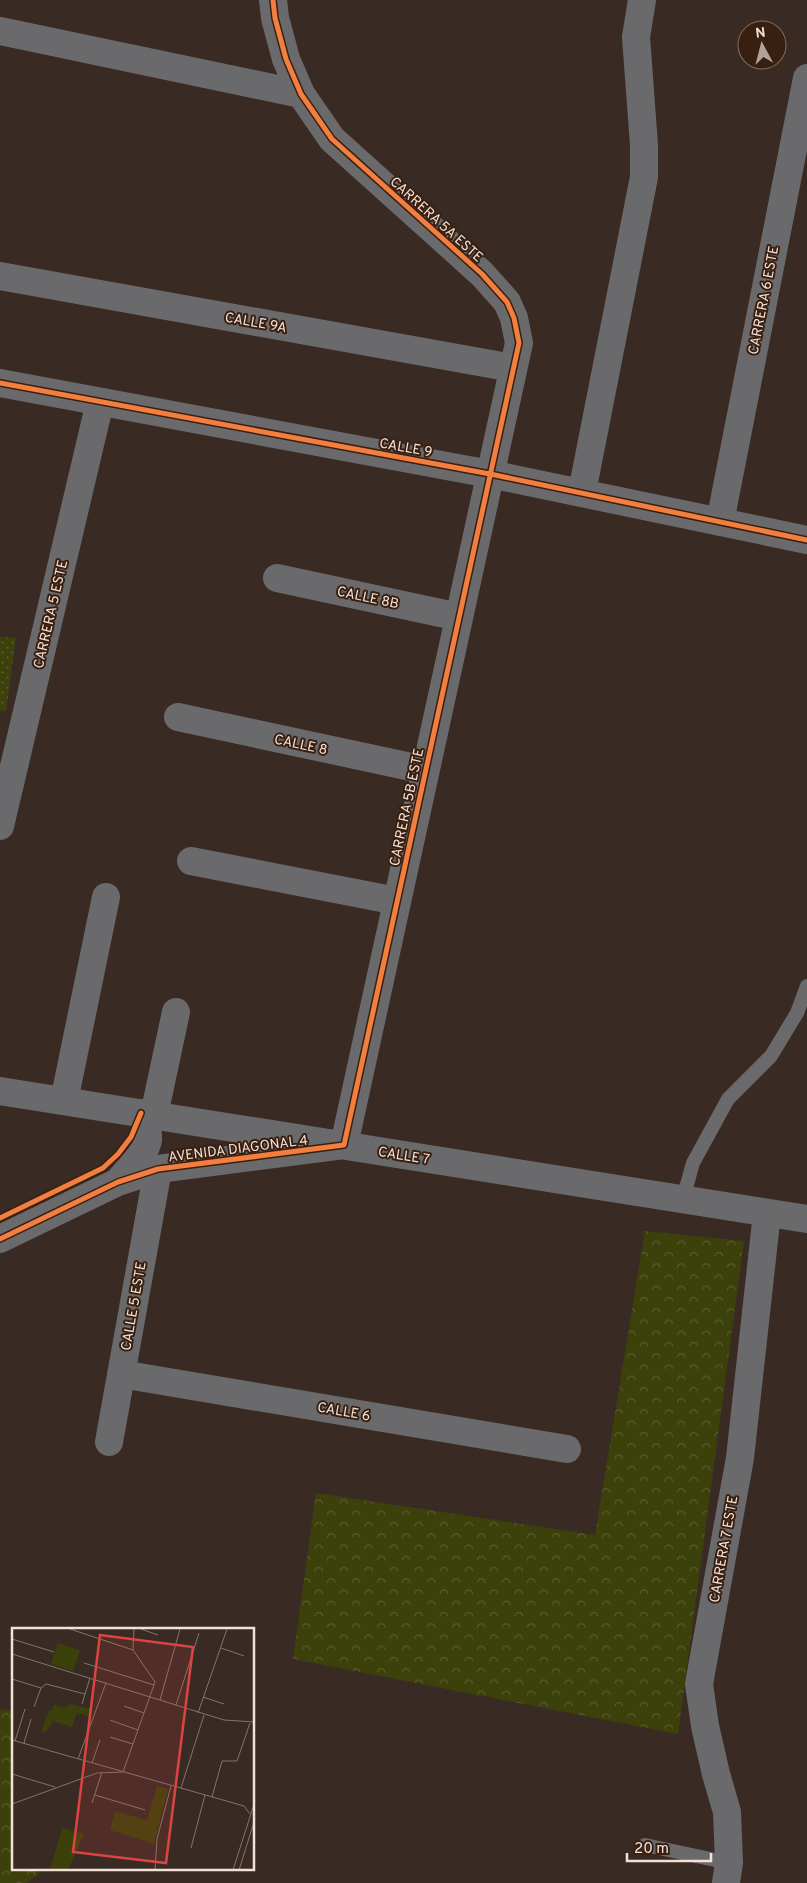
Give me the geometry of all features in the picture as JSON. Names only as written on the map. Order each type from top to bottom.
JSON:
[{"type":"street","name":"CARRERA 5A ESTE","points":[[273,0],[275,18],[286,59],[302,94],[332,140],[482,274],[507,302],[514,318],[519,343],[490,474]]},
{"type":"street","points":[[582,492],[644,177],[644,146],[636,36],[642,0]]},
{"type":"street","points":[[0,31],[302,94]]},
{"type":"street","name":"CARRERA 6 ESTE","points":[[720,522],[807,78]]},
{"type":"street","name":"CALLE 9A","points":[[0,276],[513,368]]},
{"type":"street","name":"CALLE 9","points":[[0,383],[490,474],[807,540]]},
{"type":"street","name":"CARRERA 5 ESTE","points":[[0,826],[100,402]]},
{"type":"street","name":"CARRERA 5B ESTE","points":[[344,1145],[490,474]]},
{"type":"street","name":"CALLE 8B","points":[[277,578],[459,617]]},
{"type":"street","name":"CALLE 8","points":[[178,717],[425,770]]},
{"type":"street","points":[[192,861],[397,900]]},
{"type":"street","points":[[64,1101],[106,897]]},
{"type":"street","points":[[118,1182],[142,1152],[148,1141],[148,1114],[176,1012]]},
{"type":"street","name":"CALLE 7","points":[[0,1091],[807,1219]]},
{"type":"street","name":"AVENIDA DIAGONAL 4","points":[[0,1239],[118,1182],[158,1169],[344,1145]]},
{"type":"street","name":"CALLE 5 ESTE","points":[[109,1442],[158,1169]]},
{"type":"street","name":"CARRERA 7 ESTE","points":[[728,1873],[727,1812],[709,1745],[699,1684],[740,1458],[767,1213]]},
{"type":"street","name":"CALLE 6","points":[[121,1374],[567,1449]]},
{"type":"lane","points":[[683,1199],[692,1163],[728,1099],[771,1056],[797,1013],[807,986]]},
{"type":"lane","points":[[645,1845],[728,1873]]},
{"type":"green space","points":[[0,637],[16,638],[6,711],[0,711]]},
{"type":"green space","points":[[645,1231],[744,1241],[678,1734],[293,1659],[316,1493],[595,1535]]},
{"type":"green space","points":[[0,1709],[12,1711],[12,1870],[40,1870],[39,1874],[26,1883],[0,1883]]},
{"type":"cycle path","points":[[0,1239],[118,1182],[158,1169],[344,1145],[519,343],[514,318],[507,302],[482,274],[332,139],[301,94],[286,59],[275,18],[273,0]]},
{"type":"cycle path","points":[[0,383],[490,474],[807,540]]},
{"type":"cycle path","points":[[0,1218],[103,1168],[118,1154],[131,1137],[141,1113]]}]
